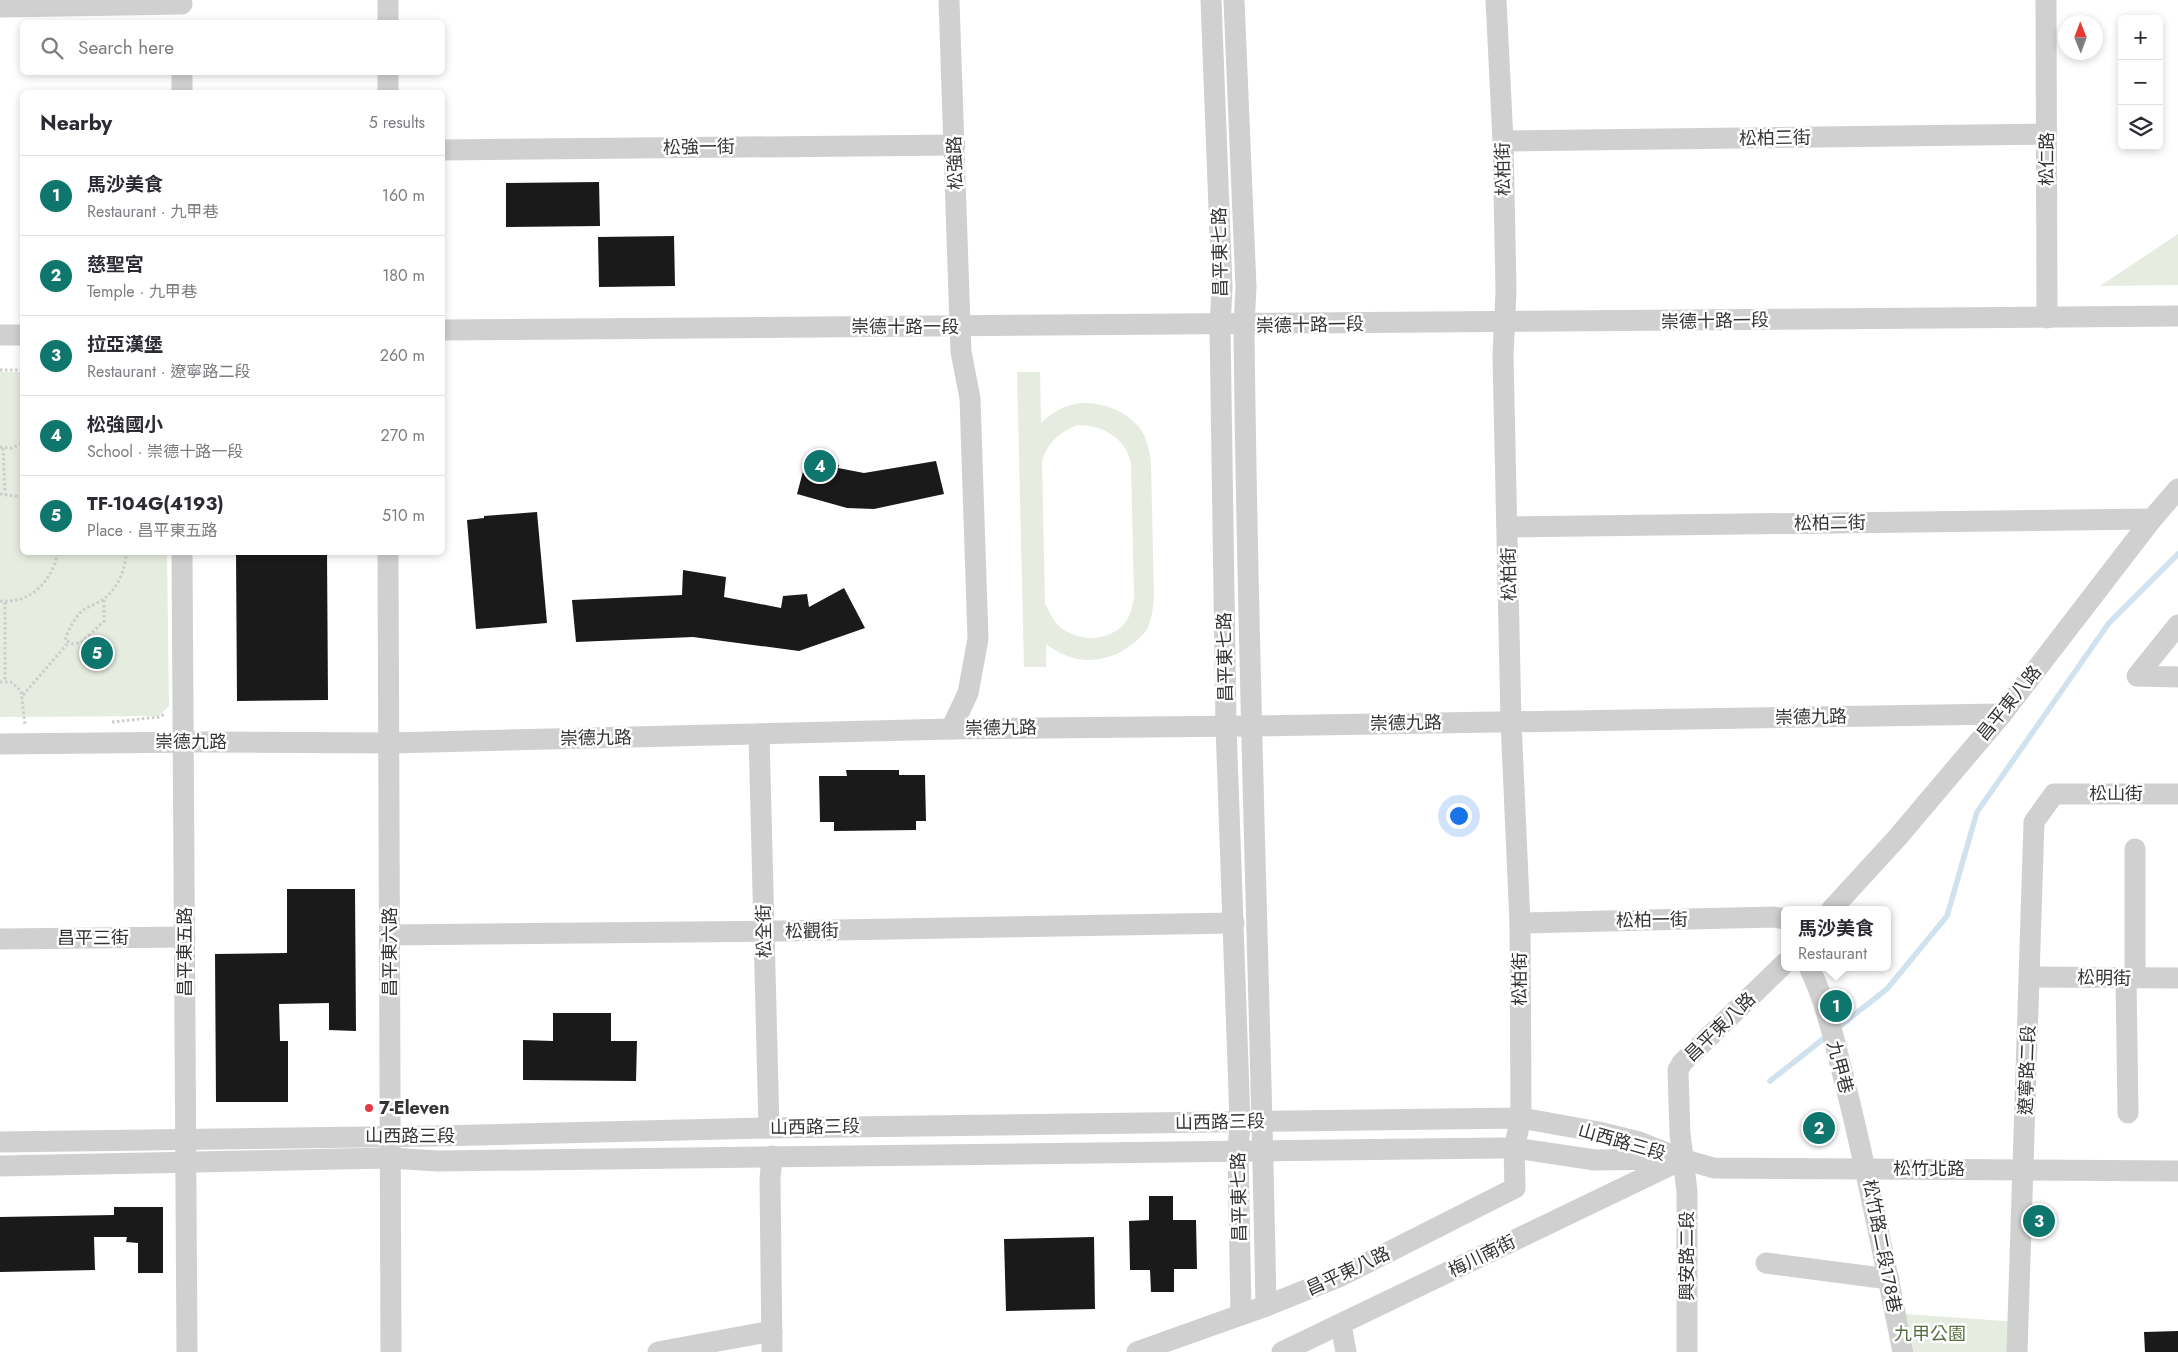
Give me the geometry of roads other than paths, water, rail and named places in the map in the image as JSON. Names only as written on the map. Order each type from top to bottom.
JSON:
[{"type":"street","points":[[388,0],[388,20]]},
{"type":"street","name":"松強路","points":[[950,0],[961,352],[970,398],[978,639],[968,693],[951,729]]},
{"type":"street","name":"昌平東七路","points":[[1211,0],[1222,287],[1220,327],[1226,726],[1240,1121],[1238,1151],[1241,1315]]},
{"type":"street","name":"昌平東七路","points":[[1234,0],[1246,287],[1244,326],[1250,726],[1266,1306]]},
{"type":"street","name":"松柏街","points":[[1496,0],[1503,141],[1506,291],[1503,355],[1512,721],[1520,923],[1521,1118],[1514,1148]]},
{"type":"street","name":"松仁路","points":[[2046,0],[2047,318]]},
{"type":"street","points":[[0,7],[182,9]]},
{"type":"street","points":[[182,75],[182,90]]},
{"type":"street","points":[[388,75],[388,90]]},
{"type":"street","name":"松柏三街","points":[[1503,141],[2047,134]]},
{"type":"street","name":"松強一街","points":[[445,150],[955,144]]},
{"type":"street","name":"崇德十路一段","points":[[445,330],[960,326],[1220,327],[1504,322],[2178,316]]},
{"type":"street","points":[[0,335],[20,335]]},
{"type":"street","name":"昌平東八路","points":[[1835,906],[1897,838],[2002,714],[2152,518],[2178,489]]},
{"type":"street","name":"松柏二街","points":[[1508,527],[2152,518]]},
{"type":"street","name":"昌平東五路","points":[[182,555],[187,1352]]},
{"type":"street","name":"昌平東六路","points":[[388,555],[391,1352]]},
{"type":"street","points":[[2178,625],[2137,676],[2178,677]]},
{"type":"street","name":"崇德九路","points":[[0,744],[390,742],[951,729],[2002,714]]},
{"type":"street","name":"松全街","points":[[760,734],[769,1128]]},
{"type":"street","name":"松山街","points":[[2054,794],[2178,794]]},
{"type":"street","name":"遼寧路二段","points":[[2017,1352],[2034,822],[2054,794]]},
{"type":"street","points":[[2128,1113],[2135,849]]},
{"type":"street","name":"松柏一街","points":[[1520,923],[1781,918]]},
{"type":"street","name":"松觀街","points":[[390,935],[1234,924]]},
{"type":"street","name":"昌平三街","points":[[0,939],[185,937]]},
{"type":"street","name":"昌平東八路","points":[[1682,1159],[1678,1070],[1682,1063],[1781,967]]},
{"type":"street","name":"九甲巷","points":[[1811,971],[1835,1046],[1867,1169]]},
{"type":"street","name":"松明街","points":[[2030,977],[2178,978]]},
{"type":"street","name":"山西路三段","points":[[0,1142],[437,1136],[769,1128],[1521,1118],[1631,1140],[1682,1159]]},
{"type":"street","name":"昌平東八路","points":[[1137,1352],[1266,1306],[1341,1276],[1515,1188],[1514,1148]]},
{"type":"street","name":"山西路三段","points":[[0,1166],[389,1158],[438,1161],[1514,1148],[1595,1160],[1682,1159]]},
{"type":"street","points":[[772,1156],[772,1352]]},
{"type":"street","name":"松竹北路","points":[[1682,1159],[1714,1168],[2178,1171]]},
{"type":"street","name":"梅川南街","points":[[1282,1352],[1682,1159]]},
{"type":"street","name":"興安路二段","points":[[1682,1159],[1687,1191],[1687,1352]]},
{"type":"street","name":"松竹路二段178巷","points":[[1867,1169],[1903,1352]]},
{"type":"street","points":[[1766,1263],[1889,1279]]},
{"type":"street","points":[[1341,1325],[1346,1352]]},
{"type":"street","points":[[658,1352],[772,1331]]},
{"type":"waterway","points":[[1836,1029],[1887,989],[1947,916],[1977,812],[2109,623],[2178,554]]},
{"type":"waterway","points":[[1770,1081],[1827,1036]]},
{"type":"place","name":"松強國小","points":[[820,466]]},
{"type":"place","name":"TF-104G(4193)","points":[[97,653]]},
{"type":"place","name":"馬沙美食","points":[[1836,1006]]},
{"type":"place","name":"7-Eleven","points":[[369,1108]]},
{"type":"place","name":"慈聖宮","points":[[1819,1128]]},
{"type":"place","name":"拉亞漢堡","points":[[2039,1221]]},
{"type":"park label","name":"九甲公園","points":[[1930,1334]]}]
